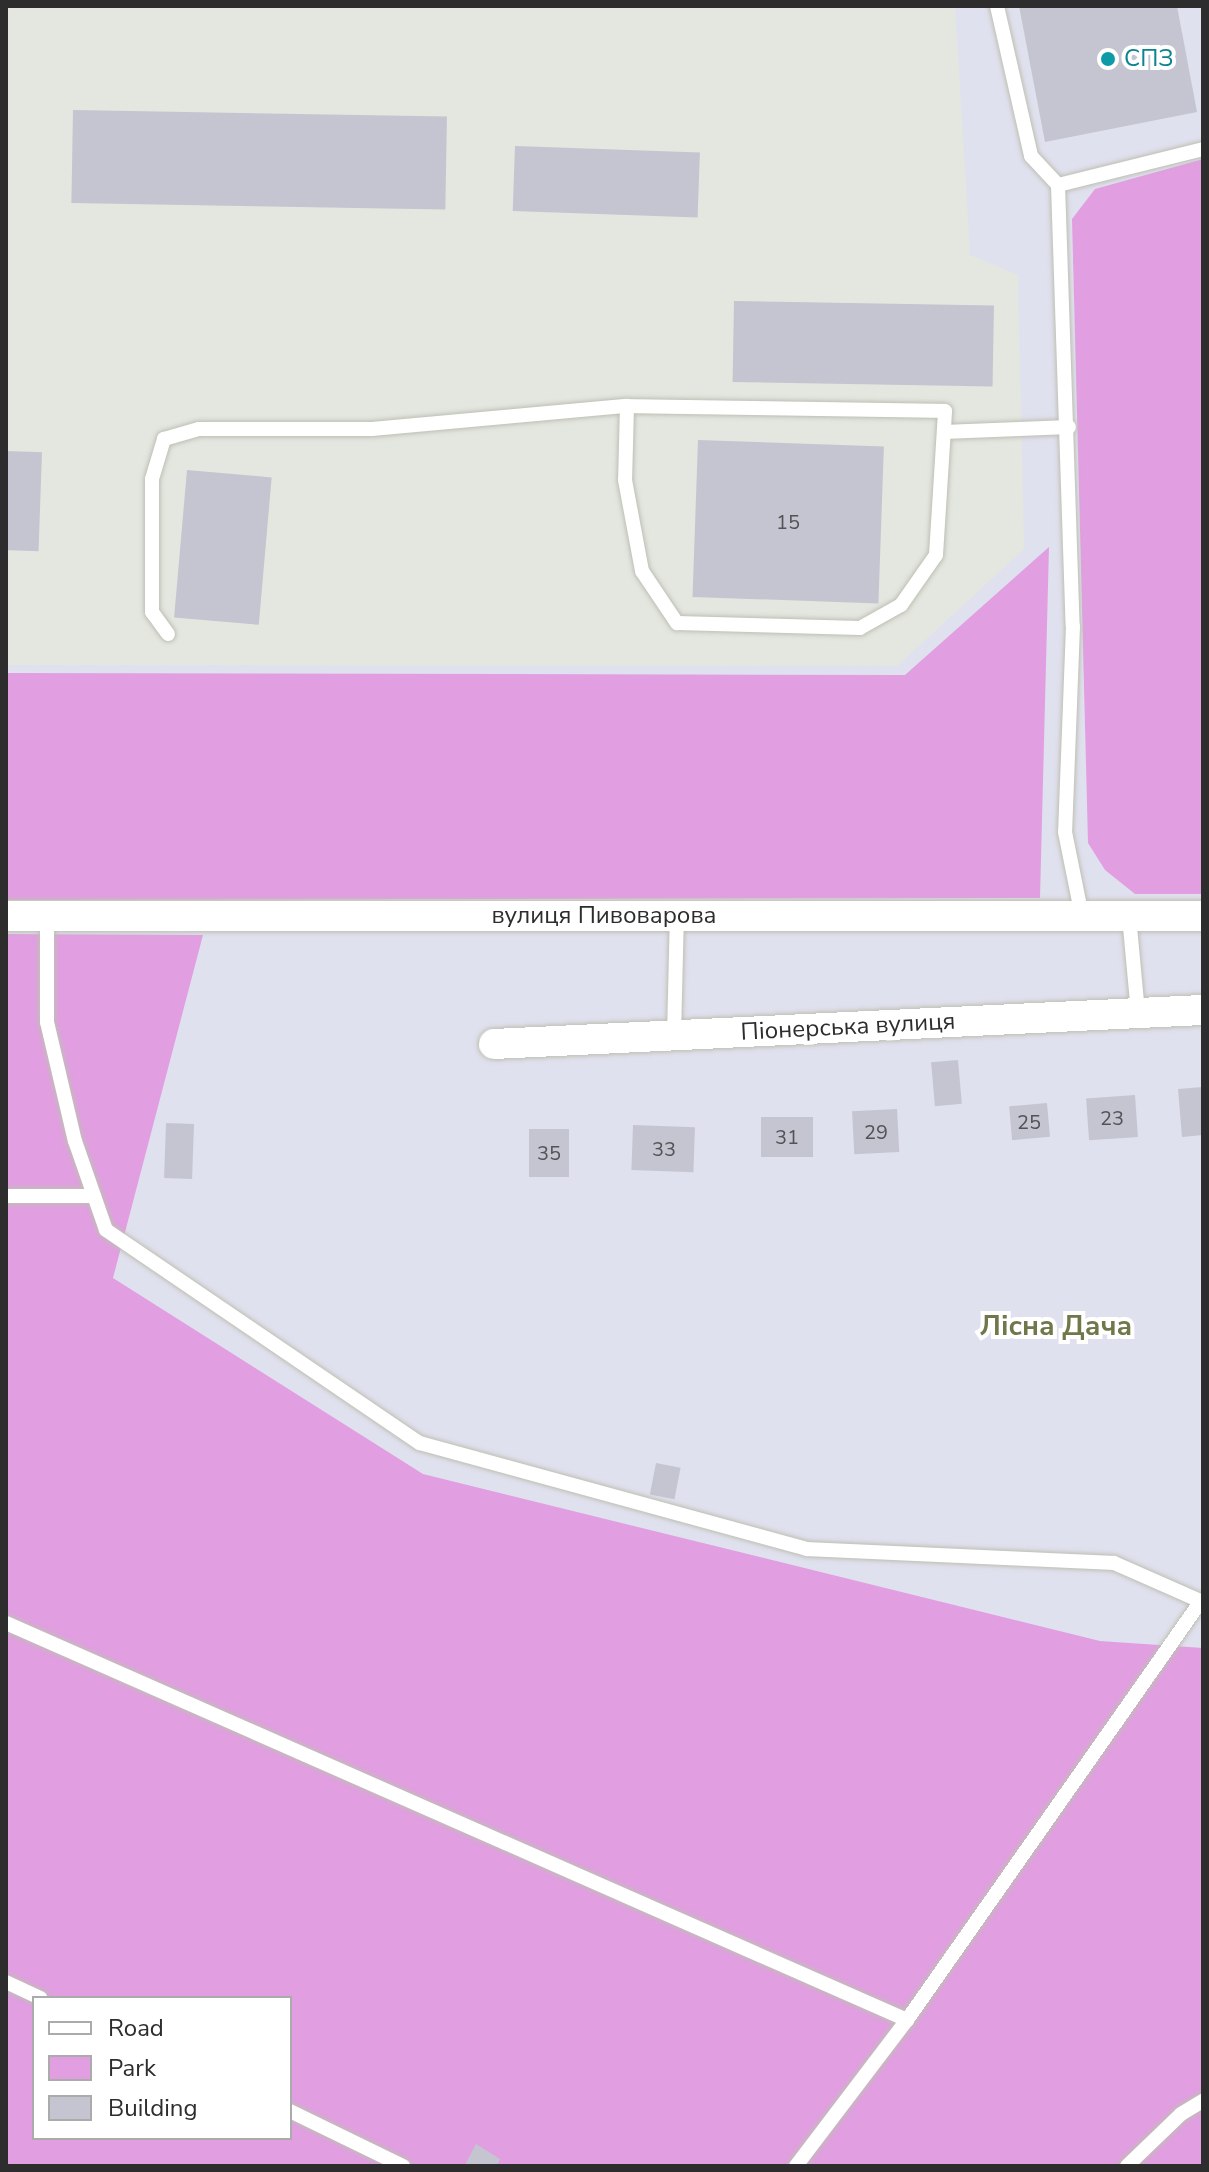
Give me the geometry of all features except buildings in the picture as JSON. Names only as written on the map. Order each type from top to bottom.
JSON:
[{"type":"street","name":"вулиця Пивоварова","points":[[6,916],[1203,916]]},
{"type":"street","name":"Піонерська вулиця","points":[[494,1044],[1203,1010]]},
{"type":"lane","points":[[997,6],[1031,156],[1058,185],[1069,427],[1073,626],[1065,832],[1082,916]]},
{"type":"lane","points":[[1058,185],[1203,149]]},
{"type":"lane","points":[[168,634],[152,612],[152,479],[164,439],[199,429],[372,429],[627,406],[945,411],[936,555],[901,605],[860,628],[677,623],[642,571],[625,480],[627,406]]},
{"type":"lane","points":[[944,432],[1069,427]]},
{"type":"lane","points":[[47,916],[47,1022],[106,1230],[420,1443],[807,1549],[1114,1563],[1202,1601],[907,2020],[796,2166]]},
{"type":"lane","points":[[674,1035],[677,916]]},
{"type":"lane","points":[[1129,916],[1138,1013]]},
{"type":"lane","points":[[6,1196],[94,1196]]},
{"type":"lane","points":[[6,1623],[907,2020]]},
{"type":"lane","points":[[6,1982],[37,1996]]},
{"type":"lane","points":[[1127,2166],[1181,2114],[1203,2101]]},
{"type":"lane","points":[[292,2112],[403,2166]]},
{"type":"shaded area","points":[[6,6],[955,6],[970,255],[1018,275],[1024,549],[897,666],[6,665]]},
{"type":"green space","points":[[1203,159],[1203,894],[1135,894],[1105,870],[1088,843],[1072,219],[1095,189]]},
{"type":"green space","points":[[1049,547],[1040,898],[6,900],[6,673],[905,675]]},
{"type":"green space","points":[[6,934],[203,935],[113,1278],[423,1474],[1100,1641],[1203,1648],[1203,2166],[6,2166]]},
{"type":"place","name":"СПЗ","points":[[1108,59]]},
{"type":"district","name":"Лісна Дача","points":[[1056,1326]]}]
